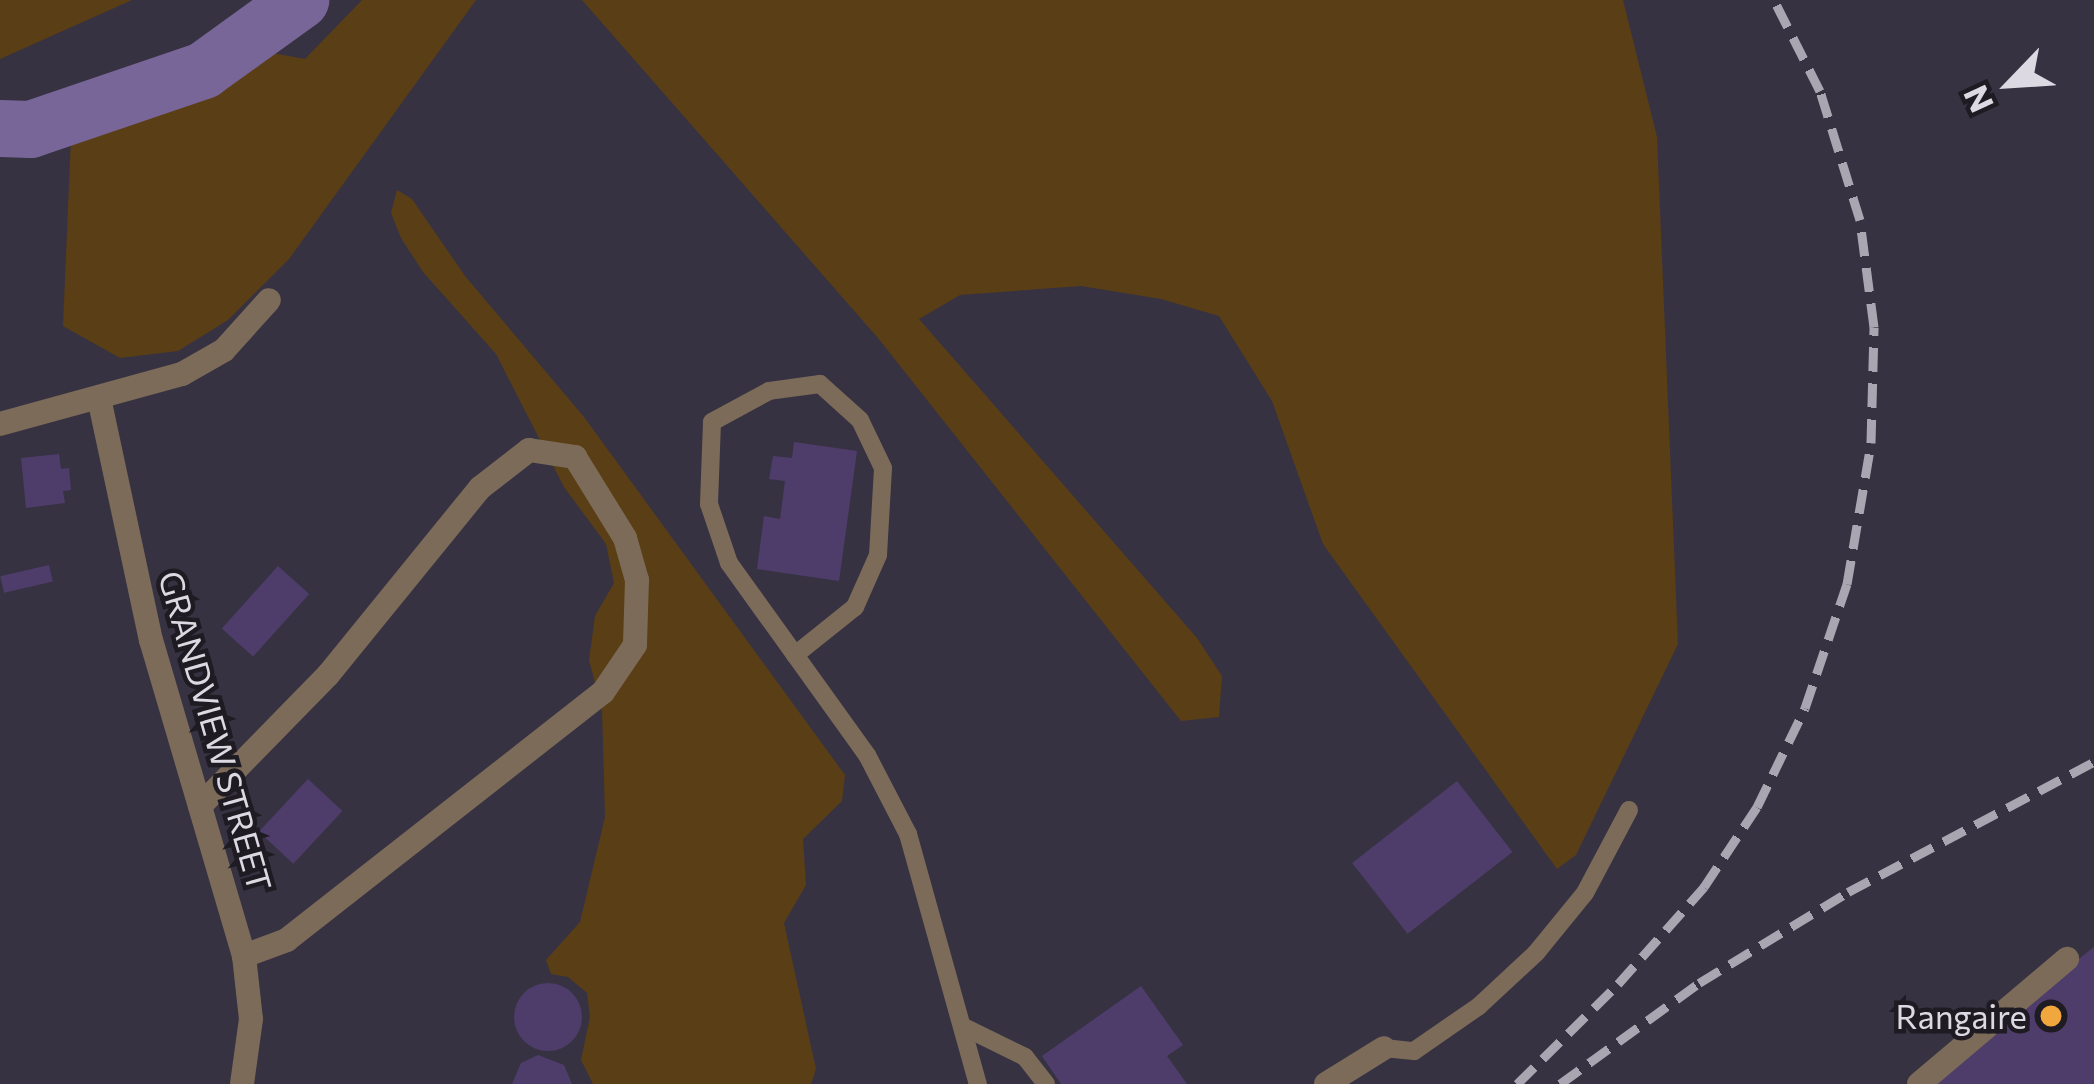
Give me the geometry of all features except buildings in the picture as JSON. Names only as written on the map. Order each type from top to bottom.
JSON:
[{"type":"street","points":[[0,424],[182,374],[224,350],[269,300]]},
{"type":"street","name":"GRANDVIEW STREET","points":[[99,398],[152,640],[244,956],[250,1019],[242,1084]]},
{"type":"street","points":[[200,806],[328,674],[480,488],[529,450],[575,457],[625,538],[637,580],[635,645],[603,692],[287,940],[244,956]]},
{"type":"street","points":[[1919,1084],[2067,958]]},
{"type":"street","points":[[1326,1084],[1384,1048]]},
{"type":"lane","points":[[795,656],[855,607],[878,555],[883,468],[860,420],[820,384],[769,391],[712,422],[709,504],[729,563],[795,656],[867,755],[908,834],[978,1084]]},
{"type":"lane","points":[[1384,1048],[1414,1051],[1479,1006],[1536,953],[1585,892],[1629,810]]},
{"type":"lane","points":[[962,1026],[1025,1057],[1046,1084]]},
{"type":"shaded area","points":[[0,0],[132,0],[0,59]]},
{"type":"shaded area","points":[[362,0],[476,0],[289,259],[228,320],[178,351],[120,358],[63,326],[71,137],[193,97],[261,51],[305,59]]},
{"type":"shaded area","points":[[582,0],[1623,0],[1657,137],[1678,644],[1576,855],[1557,869],[1323,544],[1272,401],[1219,316],[1161,299],[1081,286],[960,295],[919,319],[1197,638],[1222,676],[1219,717],[1181,721],[878,338]]},
{"type":"shaded area","points":[[397,190],[412,199],[465,276],[584,417],[845,775],[842,801],[803,839],[806,885],[784,923],[816,1069],[811,1084],[593,1084],[581,1060],[590,1017],[587,993],[568,977],[551,974],[546,960],[580,922],[605,817],[602,710],[589,660],[595,616],[614,583],[606,544],[564,487],[496,354],[423,272],[401,238],[391,213]]},
{"type":"waterway","points":[[0,128],[30,129],[203,70],[300,0]]},
{"type":"railway","points":[[1517,1084],[1618,984],[1704,887],[1757,807],[1805,708],[1847,584],[1871,443],[1874,327],[1860,220],[1820,91],[1774,0]]},
{"type":"railway","points":[[1560,1084],[1699,983],[1848,892],[2094,762]]},
{"type":"place","name":"Rangaire","points":[[2051,1016]]}]
